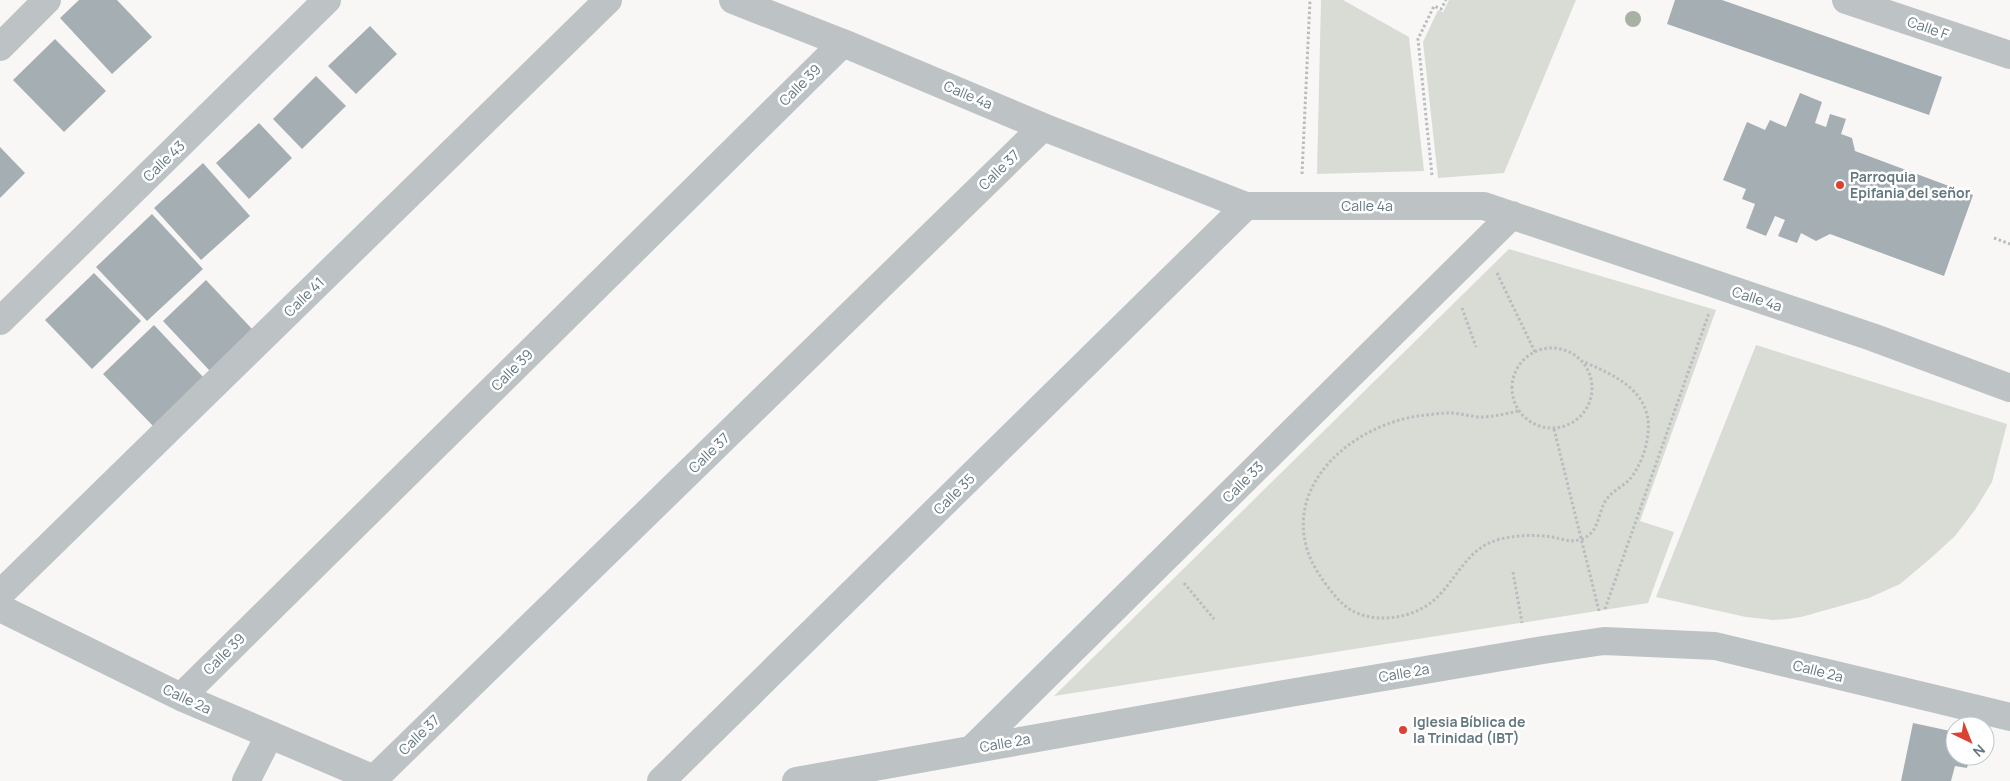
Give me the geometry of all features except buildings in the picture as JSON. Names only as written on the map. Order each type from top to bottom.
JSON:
[{"type":"street","points":[[0,47],[47,0]]},
{"type":"street","name":"Calle 43","points":[[0,321],[328,0]]},
{"type":"street","name":"Calle 41","points":[[0,594],[608,0]]},
{"type":"street","name":"Calle 4a","points":[[733,0],[843,43],[1044,127],[1246,206],[1484,206],[1872,338],[2010,388]]},
{"type":"street","name":"Calle F","points":[[1846,0],[2010,55]]},
{"type":"street","name":"Calle 39","points":[[180,697],[843,43]]},
{"type":"street","name":"Calle 37","points":[[377,780],[1044,127]]},
{"type":"street","name":"Calle 35","points":[[662,781],[1246,206]]},
{"type":"street","name":"Calle 33","points":[[974,748],[1512,215]]},
{"type":"street","name":"Calle 2a","points":[[0,608],[180,697],[377,780]]},
{"type":"street","name":"Calle 2a","points":[[796,781],[1303,690],[1543,650],[1604,642],[1715,646],[2010,717]]},
{"type":"street","points":[[246,781],[269,736]]},
{"type":"path","points":[[1301,206],[1310,0]]},
{"type":"path","points":[[1432,184],[1418,39],[1434,6],[1441,9],[1446,0]]},
{"type":"path","points":[[1994,238],[2010,244]]},
{"type":"path","points":[[1494,266],[1536,352]]},
{"type":"path","points":[[1460,300],[1476,347]]},
{"type":"path","points":[[1554,429],[1580,540],[1602,613],[1712,304]]},
{"type":"path","points":[[1548,348],[1560,348],[1573,353],[1582,361],[1590,372],[1592,397],[1587,409],[1579,419],[1567,426],[1554,429],[1540,427],[1527,421],[1518,411],[1513,398],[1512,384],[1516,371],[1524,360],[1536,352],[1548,348]]},
{"type":"path","points":[[1518,411],[1498,416],[1479,417],[1449,413],[1416,416],[1380,426],[1363,434],[1317,476],[1309,490],[1303,525],[1304,543],[1312,561],[1337,598],[1350,610],[1388,619],[1414,612],[1432,602],[1474,553],[1488,544],[1503,538],[1519,536],[1552,537],[1568,542],[1580,540],[1594,530],[1605,502],[1630,479],[1646,449],[1650,427],[1645,404],[1636,392],[1605,371],[1582,361]]},
{"type":"path","points":[[1513,572],[1522,626]]},
{"type":"path","points":[[1178,576],[1214,619]]},
{"type":"shaded area","points":[[1321,0],[1343,0],[1409,37],[1424,171],[1317,174]]},
{"type":"shaded area","points":[[1449,0],[1576,0],[1504,173],[1438,178],[1423,42],[1438,10],[1443,12]]},
{"type":"shaded area","points":[[1509,249],[1716,310],[1640,521],[1674,532],[1648,603],[1054,696]]},
{"type":"shaded area","points":[[1756,345],[2007,424],[1992,482],[1975,510],[1955,536],[1900,584],[1869,598],[1801,617],[1773,620],[1746,617],[1656,597]]},
{"type":"place","name":"Parroquia Epifania del señor","points":[[1840,185]]},
{"type":"place","name":"Iglesia Bíblica de la Trinidad (IBT)","points":[[1403,730]]}]
